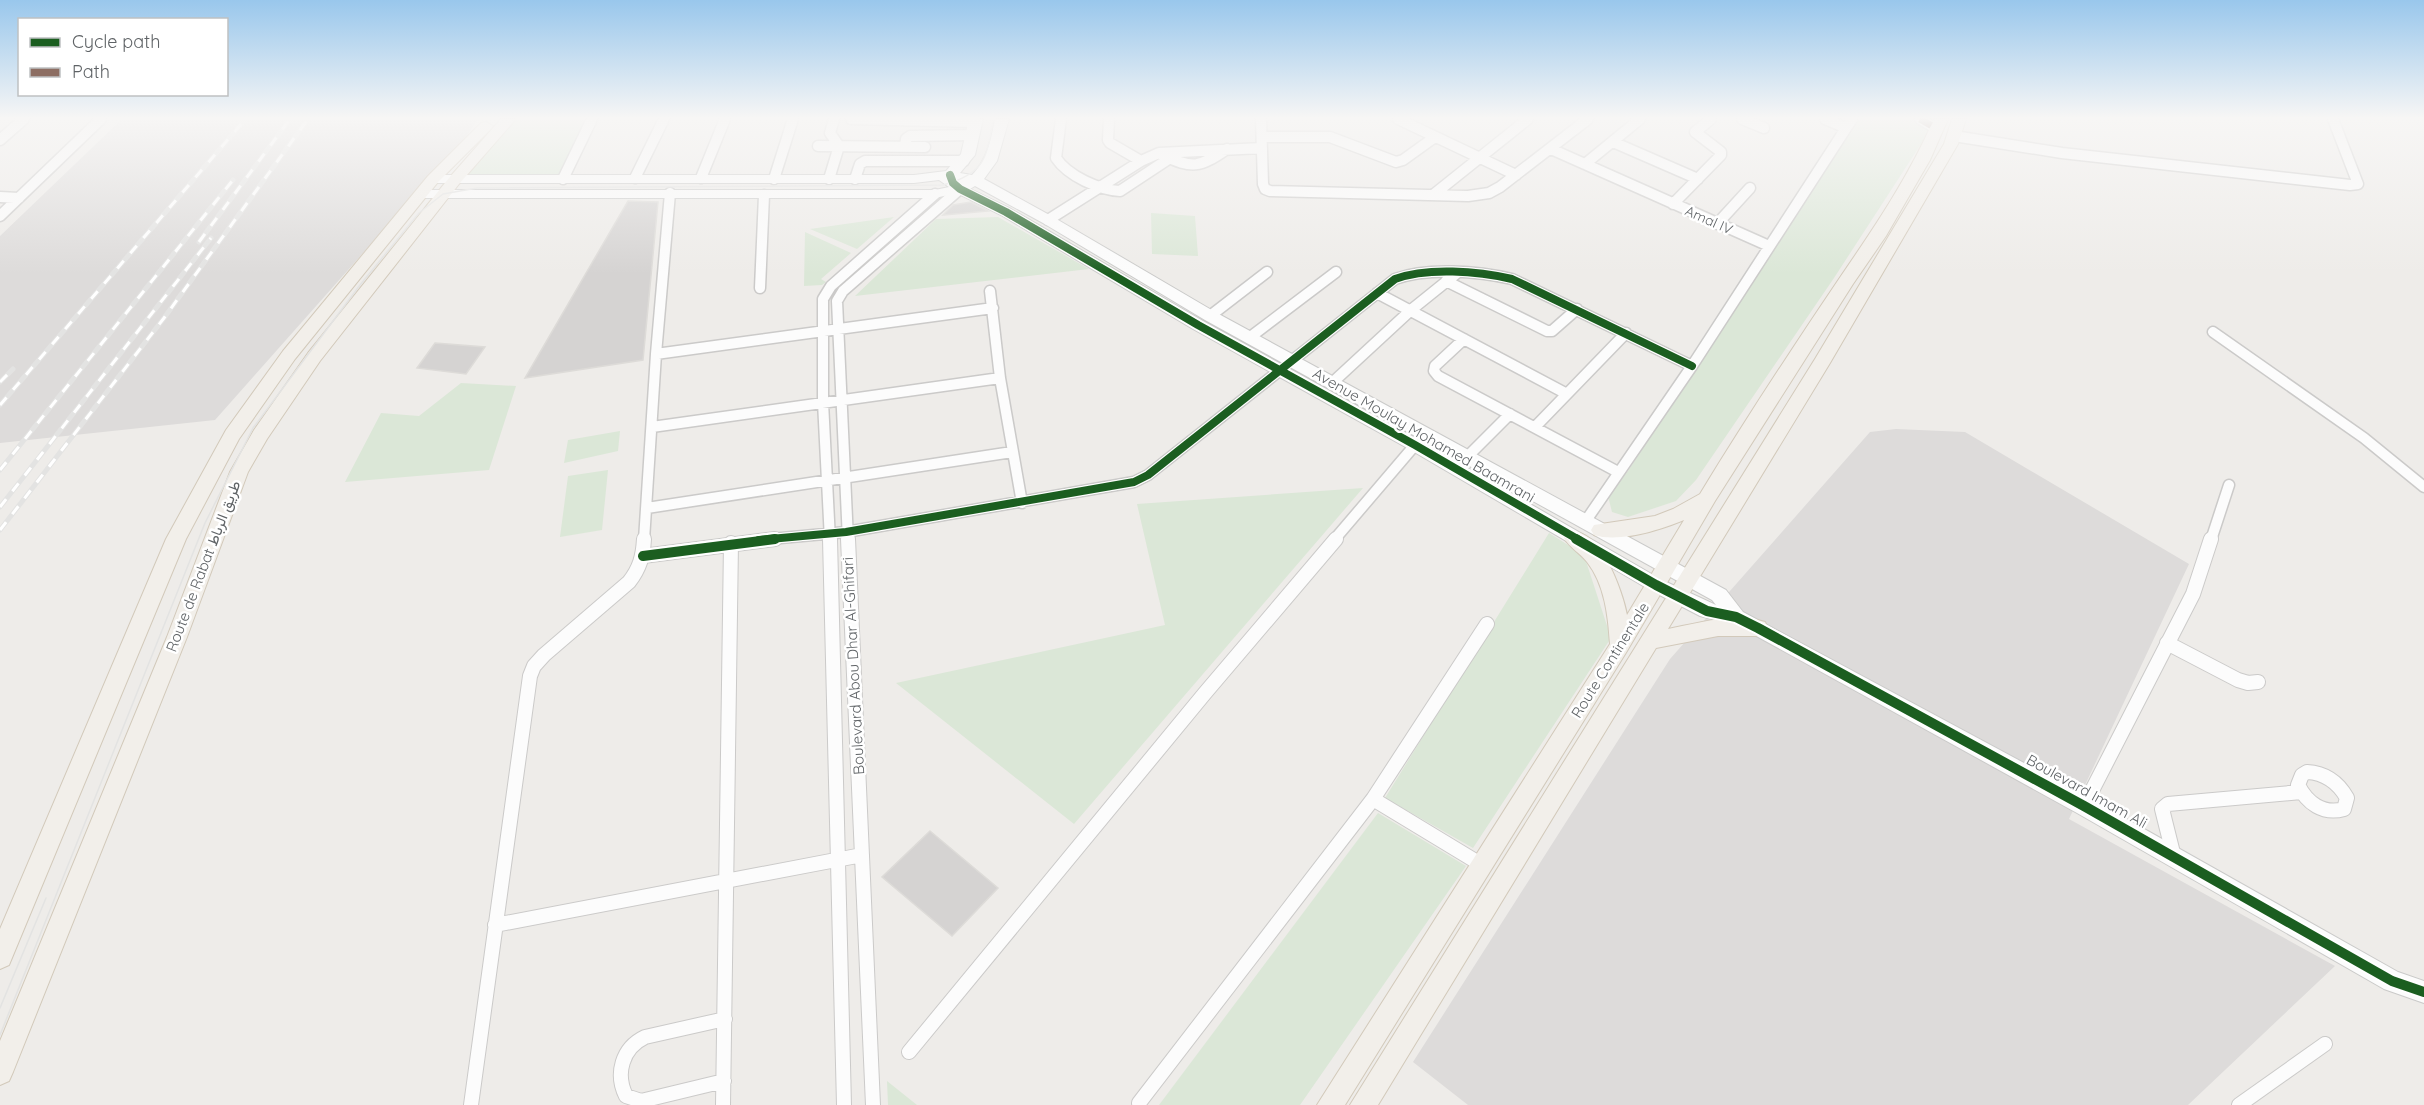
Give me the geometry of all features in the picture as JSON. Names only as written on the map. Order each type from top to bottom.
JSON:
[{"type":"main road","name":"Route de Rabat طريق الرباط","points":[[0,1072],[177,637],[239,472],[260,435],[314,357],[451,171]]},
{"type":"main road","name":"Route de Rabat طريق الرباط","points":[[0,957],[176,539],[232,435],[289,355],[455,171]]},
{"type":"main road","name":"Route Continentale","points":[[1330,1105],[1620,645],[1708,496],[1847,280],[1878,236],[1917,171]]},
{"type":"main road","name":"Route Continentale","points":[[1363,1105],[1821,363],[1935,171]]},
{"type":"main road","points":[[1620,645],[1617,612],[1586,530],[1653,524],[1684,513],[1708,496]]},
{"type":"main road","points":[[1648,641],[1718,628],[1758,628]]},
{"type":"street","points":[[0,216],[48,171]]},
{"type":"street","points":[[562,179],[566,171]]},
{"type":"street","points":[[635,178],[639,171]]},
{"type":"street","points":[[701,178],[704,171]]},
{"type":"street","points":[[774,178],[776,171]]},
{"type":"street","points":[[829,179],[832,171]]},
{"type":"street","points":[[855,179],[858,171]]},
{"type":"street","name":"Boulevard Abou Dhar Al-Ghifari","points":[[844,1105],[830,535],[823,402],[823,299],[825,293],[935,194],[954,171]]},
{"type":"street","name":"Boulevard Abou Dhar Al-Ghifari","points":[[873,1105],[846,532],[838,296],[960,189],[986,171]]},
{"type":"street","points":[[1067,171],[1111,192],[1120,191],[1151,171]]},
{"type":"street","points":[[1048,220],[1126,171]]},
{"type":"street","points":[[1263,171],[1265,189],[1280,192],[1468,196],[1489,193],[1522,171]]},
{"type":"street","points":[[1433,195],[1463,171]]},
{"type":"street","points":[[1506,171],[1516,175]]},
{"type":"street","name":"Amal IV","points":[[1599,171],[1769,246]]},
{"type":"street","points":[[1679,171],[1698,179]]},
{"type":"street","points":[[1673,204],[1706,171]]},
{"type":"street","points":[[1586,530],[1618,472],[1692,366],[1818,171]]},
{"type":"street","points":[[2219,171],[2339,184],[2358,184],[2353,171]]},
{"type":"street","name":"Avenue Moulay Mohamed Baamrani","points":[[438,187],[562,179],[635,178],[914,179],[950,175],[975,180],[1048,220],[1249,338],[1287,367],[1332,383],[1467,457],[1586,530],[1656,585],[1682,587]]},
{"type":"street","name":"Avenue Moulay Mohamed Baamrani","points":[[950,175],[953,183],[960,189],[1287,367],[1415,445],[1586,530],[1668,566],[1682,587],[1707,611],[1736,617]]},
{"type":"street","points":[[438,187],[764,195],[935,194],[960,189]]},
{"type":"street","points":[[1717,224],[1750,188]]},
{"type":"street","points":[[471,1105],[530,676],[534,666],[628,582],[638,570],[642,556],[670,193]]},
{"type":"street","points":[[760,288],[764,195]]},
{"type":"street","points":[[0,197],[19,198]]},
{"type":"street","points":[[1210,316],[1267,272]]},
{"type":"street","points":[[1249,338],[1336,272]]},
{"type":"street","points":[[642,556],[731,543],[830,535],[1022,503],[1127,484],[1142,479],[1287,367],[1395,279],[1412,273],[1494,275],[1512,279],[1692,366]]},
{"type":"street","points":[[1332,383],[1411,310],[1458,273]]},
{"type":"street","points":[[1446,281],[1547,331],[1552,331],[1577,309]]},
{"type":"street","points":[[990,291],[1000,378],[1022,503]]},
{"type":"street","points":[[1377,293],[1567,394]]},
{"type":"street","points":[[656,354],[993,308]]},
{"type":"street","points":[[2213,332],[2364,438],[2424,488]]},
{"type":"street","points":[[1535,427],[1626,333]]},
{"type":"street","points":[[1464,339],[1435,366],[1434,371],[1438,376],[1618,472]]},
{"type":"street","points":[[652,427],[1000,378]]},
{"type":"street","points":[[1467,457],[1510,414]]},
{"type":"street","points":[[909,1052],[1204,693],[1415,445]]},
{"type":"street","points":[[647,508],[1012,452]]},
{"type":"street","points":[[2084,806],[2193,594],[2229,484]]},
{"type":"street","points":[[723,1105],[731,543]]},
{"type":"street","name":"Boulevard Imam Ali","points":[[1736,617],[2084,806],[2392,981],[2424,992]]},
{"type":"street","points":[[1139,1103],[1373,798],[1488,624]]},
{"type":"street","points":[[2167,643],[2238,680],[2258,682]]},
{"type":"street","points":[[2174,857],[2162,809],[2168,804],[2301,792]]},
{"type":"street","points":[[1373,798],[1482,865]]},
{"type":"street","points":[[495,925],[862,855]]},
{"type":"street","points":[[724,1081],[641,1101],[627,1096],[621,1085],[624,1056],[633,1042],[645,1037],[725,1019]]},
{"type":"street","points":[[2246,1103],[2325,1044]]},
{"type":"shaded area","points":[[68,171],[436,171],[215,420],[0,443],[0,236]]},
{"type":"shaded area","points":[[1896,429],[1965,432],[2189,564],[2069,819],[2335,966],[2188,1105],[1468,1105],[1413,1062],[1670,659],[1870,432]]},
{"type":"green space","points":[[466,171],[565,171],[561,179],[459,178]]},
{"type":"green space","points":[[1824,171],[1904,171],[1834,278],[1696,480],[1676,501],[1628,517],[1612,512],[1608,496],[1628,471]]},
{"type":"green space","points":[[1151,213],[1195,216],[1198,256],[1152,254]]},
{"type":"green space","points":[[894,217],[857,249],[810,229]]},
{"type":"green space","points":[[998,217],[1089,269],[855,296],[936,219]]},
{"type":"green space","points":[[805,232],[851,253],[821,279],[826,282],[822,285],[804,286]]},
{"type":"green space","points":[[461,383],[516,386],[489,470],[345,482],[381,413],[419,416]]},
{"type":"green space","points":[[620,431],[618,451],[564,463],[568,440]]},
{"type":"green space","points":[[608,470],[602,530],[560,537],[568,476]]},
{"type":"green space","points":[[1363,488],[1074,824],[896,683],[1165,625],[1137,504]]},
{"type":"green space","points":[[1549,533],[1584,555],[1611,638],[1473,848],[1385,798]]},
{"type":"green space","points":[[1378,813],[1466,866],[1300,1105],[1159,1105]]},
{"type":"green space","points":[[887,1081],[917,1105],[888,1105]]},
{"type":"building","points":[[628,201],[658,202],[643,360],[525,378]]},
{"type":"building","points":[[971,202],[988,211],[943,215],[953,205]]},
{"type":"building","points":[[435,343],[485,347],[466,374],[417,368]]},
{"type":"building","points":[[930,831],[998,888],[952,936],[882,877]]},
{"type":"tram line","points":[[0,1035],[205,523],[253,428],[360,285],[419,213],[443,194],[477,188],[943,185],[957,181],[974,171]]},
{"type":"tram line","points":[[0,1008],[46,898]]},
{"type":"railway","points":[[0,405],[201,171]]},
{"type":"railway","points":[[199,242],[252,171]]},
{"type":"railway","points":[[0,530],[164,318],[271,171]]},
{"type":"railway","points":[[0,470],[233,180]]},
{"type":"railway","points":[[0,507],[211,238]]},
{"type":"railway","points":[[0,382],[13,369]]},
{"type":"cycle path","points":[[950,175],[953,183],[960,189],[1006,212],[1198,325],[1415,445],[1656,585],[1707,611],[1736,617],[1758,628],[2084,806],[2392,981],[2424,992]]},
{"type":"cycle path","points":[[643,556],[731,543],[846,532],[1134,482],[1148,475],[1395,279],[1411,273],[1494,275],[1512,279],[1692,366]]}]
